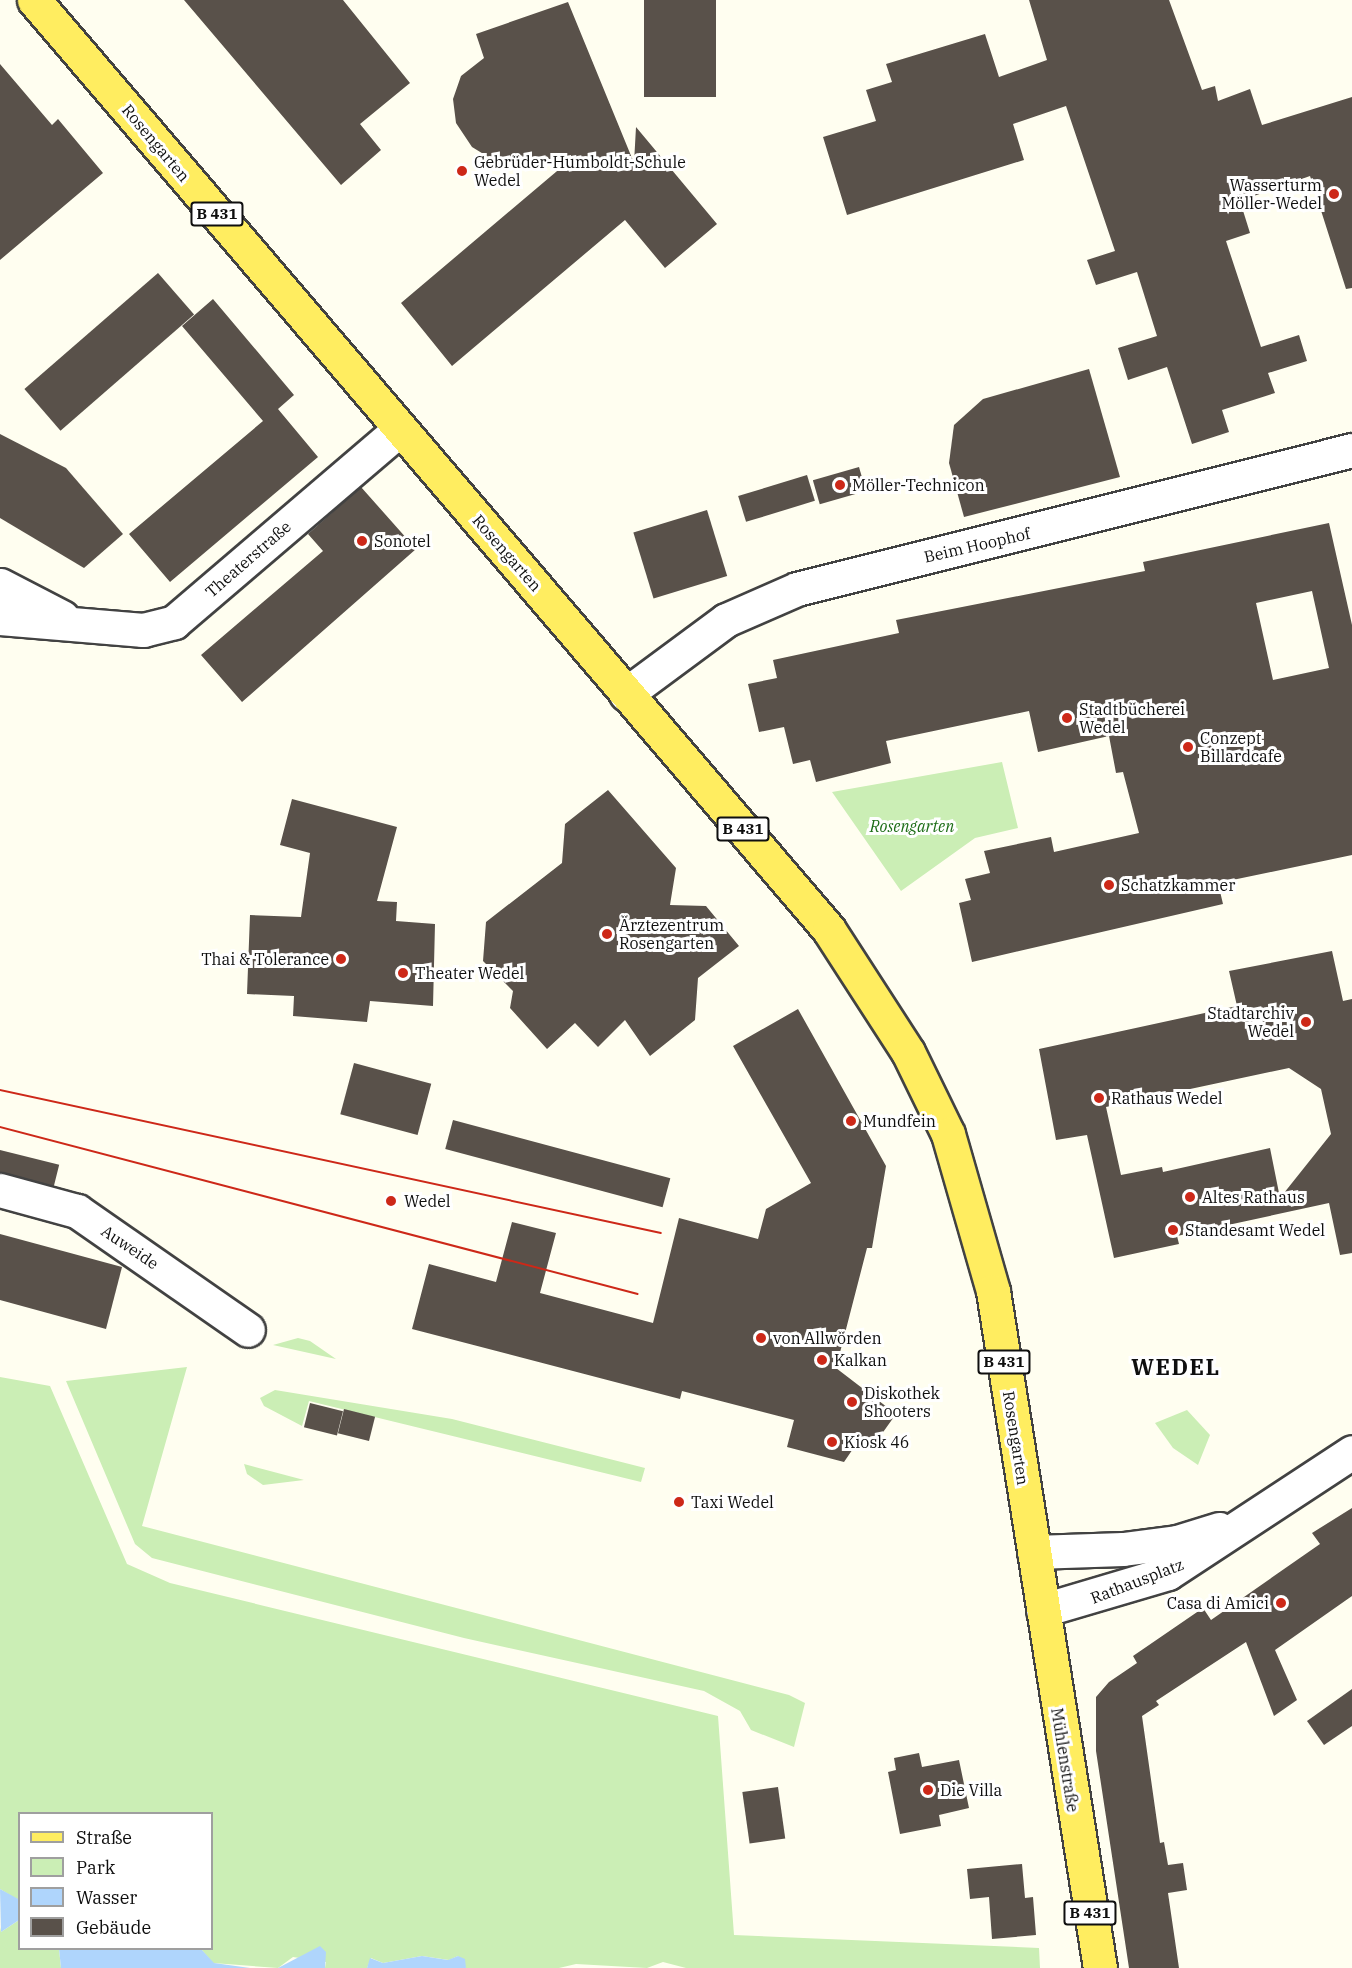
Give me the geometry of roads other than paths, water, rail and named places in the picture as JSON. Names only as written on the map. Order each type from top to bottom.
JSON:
[{"type":"main road","name":"Rosengarten","points":[[34,0],[829,930],[878,1000],[948,1134],[993,1291],[1034,1552]]},
{"type":"main road","name":"Mühlenstraße","points":[[1034,1552],[1100,1968]]},
{"type":"street","name":"Theaterstraße","points":[[0,618],[143,630],[174,622],[400,429]]},
{"type":"street","name":"Beim Hoophof","points":[[626,694],[726,620],[797,589],[1352,450]]},
{"type":"street","name":"Theaterstraße","points":[[0,585],[73,623]]},
{"type":"street","name":"Auweide","points":[[0,1190],[77,1211],[248,1330]]},
{"type":"street","name":"Rathausplatz","points":[[1043,1611],[1168,1573],[1255,1518],[1352,1452]]},
{"type":"street","name":"Rathausplatz","points":[[1034,1552],[1177,1542],[1255,1518]]},
{"type":"water","points":[[0,1889],[18,1899],[18,1921],[1,1932]]},
{"type":"water","points":[[320,1946],[326,1952],[325,1968],[278,1968]]},
{"type":"water","points":[[59,1950],[202,1950],[214,1963],[250,1968],[61,1968]]},
{"type":"water","points":[[422,1956],[448,1960],[458,1956],[465,1959],[466,1968],[367,1968],[370,1958],[383,1963]]},
{"type":"tram line","points":[[0,1090],[661,1233]]},
{"type":"tram line","points":[[0,1127],[638,1294]]},
{"type":"place","name":"Gebrüder-Humboldt-Schule Wedel","points":[[462,171]]},
{"type":"place","name":"Wasserturm Möller-Wedel","points":[[1334,194]]},
{"type":"place","name":"Möller-Technicon","points":[[840,485]]},
{"type":"place","name":"Sonotel","points":[[362,541]]},
{"type":"place","name":"Stadtbücherei Wedel","points":[[1067,718]]},
{"type":"place","name":"Conzept Billardcafe","points":[[1188,747]]},
{"type":"place","name":"Schatzkammer","points":[[1109,885]]},
{"type":"place","name":"Ärztezentrum Rosengarten","points":[[607,934]]},
{"type":"place","name":"Thai & Tolerance","points":[[341,959]]},
{"type":"place","name":"Theater Wedel","points":[[403,973]]},
{"type":"place","name":"Stadtarchiv Wedel","points":[[1306,1022]]},
{"type":"place","name":"Rathaus Wedel","points":[[1099,1098]]},
{"type":"place","name":"Mundfein","points":[[851,1121]]},
{"type":"place","name":"Altes Rathaus","points":[[1190,1197]]},
{"type":"place","name":"Wedel","points":[[391,1201]]},
{"type":"place","name":"Standesamt Wedel","points":[[1173,1230]]},
{"type":"place","name":"von Allwörden","points":[[761,1338]]},
{"type":"place","name":"Kalkan","points":[[822,1360]]},
{"type":"place","name":"Diskothek Shooters","points":[[852,1402]]},
{"type":"place","name":"Kiosk 46","points":[[832,1442]]},
{"type":"place","name":"Taxi Wedel","points":[[679,1502]]},
{"type":"place","name":"Casa di Amici","points":[[1281,1603]]},
{"type":"place","name":"Die Villa","points":[[928,1790]]},
{"type":"district","name":"WEDEL","points":[[1176,1367]]}]
